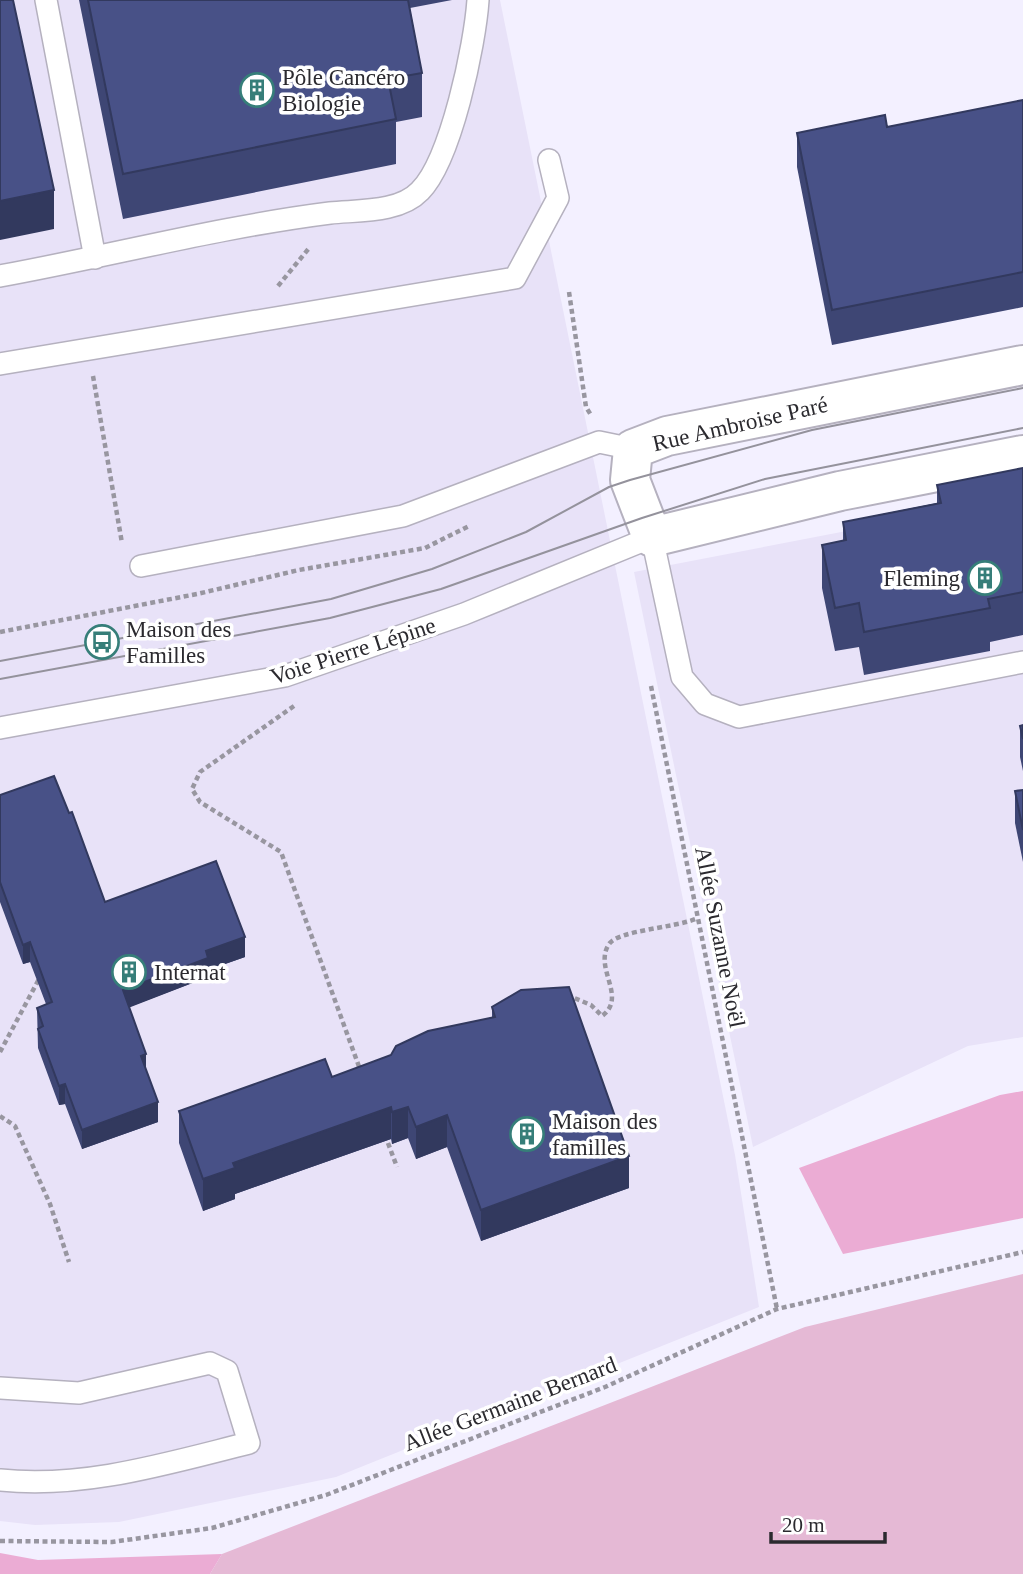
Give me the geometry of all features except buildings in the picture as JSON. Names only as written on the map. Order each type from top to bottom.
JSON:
[{"type":"street","name":"Rue Ambroise Paré","points":[[652,537],[630,480],[633,449],[667,436],[1023,365]]},
{"type":"street","points":[[652,537],[840,491],[1023,455]]},
{"type":"lane","points":[[46,0],[95,258]]},
{"type":"lane","points":[[0,276],[306,216],[404,204],[420,192],[434,174],[472,50],[478,0]]},
{"type":"lane","points":[[519,272],[558,198],[549,160]]},
{"type":"lane","points":[[0,364],[519,272]]},
{"type":"lane","points":[[0,358],[519,272]]},
{"type":"lane","points":[[141,566],[403,516],[599,442],[633,449]]},
{"type":"lane","points":[[652,537],[682,677],[705,704],[739,717],[1023,662]]},
{"type":"lane","name":"Voie Pierre Lépine","points":[[0,728],[285,676],[464,614],[652,537]]},
{"type":"lane","points":[[0,1388],[79,1393],[210,1363],[227,1371],[249,1443],[119,1474],[21,1482],[0,1480]]},
{"type":"path","points":[[569,292],[586,407],[595,424]]},
{"type":"path","points":[[89,349],[122,545]]},
{"type":"path","points":[[131,594],[133,606]]},
{"type":"path","points":[[316,666],[316,683],[304,699],[200,772],[192,789],[200,802],[281,852],[365,1085]]},
{"type":"path","name":"Allée Suzanne Noël","points":[[650,679],[777,1309]]},
{"type":"path","points":[[562,995],[575,996],[591,1005],[601,1016],[609,1010],[613,996],[604,963],[608,944],[620,935],[661,930],[698,918]]},
{"type":"path","points":[[0,1052],[41,975]]},
{"type":"path","points":[[0,1116],[15,1126],[50,1204],[69,1262]]},
{"type":"path","points":[[383,1132],[397,1167]]},
{"type":"path","name":"Allée Germaine Bernard","points":[[0,1541],[124,1541],[212,1528],[326,1494],[605,1387],[777,1309],[1023,1252]]},
{"type":"shaded area","points":[[0,0],[500,0],[735,1155],[759,1307],[336,1477],[119,1522],[35,1525],[0,1521]]},
{"type":"shaded area","points":[[1023,497],[1023,1037],[968,1046],[753,1147],[634,572]]},
{"type":"shaded area","points":[[1023,1091],[1023,1218],[843,1254],[799,1168],[1000,1095]]},
{"type":"shaded area","points":[[1023,1274],[1023,1574],[210,1574],[222,1554],[805,1327]]},
{"type":"shaded area","points":[[0,1553],[38,1560],[222,1554],[210,1574],[0,1574]]},
{"type":"tram line","points":[[0,661],[331,599],[432,569],[526,532],[609,487],[630,480],[812,430],[1023,388]]},
{"type":"tram line","points":[[0,679],[330,618],[441,589],[642,518],[765,479],[1023,428]]},
{"type":"place","name":"Pôle Cancéro Biologie","points":[[257,90]]},
{"type":"place","name":"Fleming","points":[[985,578]]},
{"type":"place","name":"Maison des Familles","points":[[102,642]]},
{"type":"place","name":"Internat","points":[[129,972]]},
{"type":"place","name":"Maison des familles","points":[[527,1134]]}]
